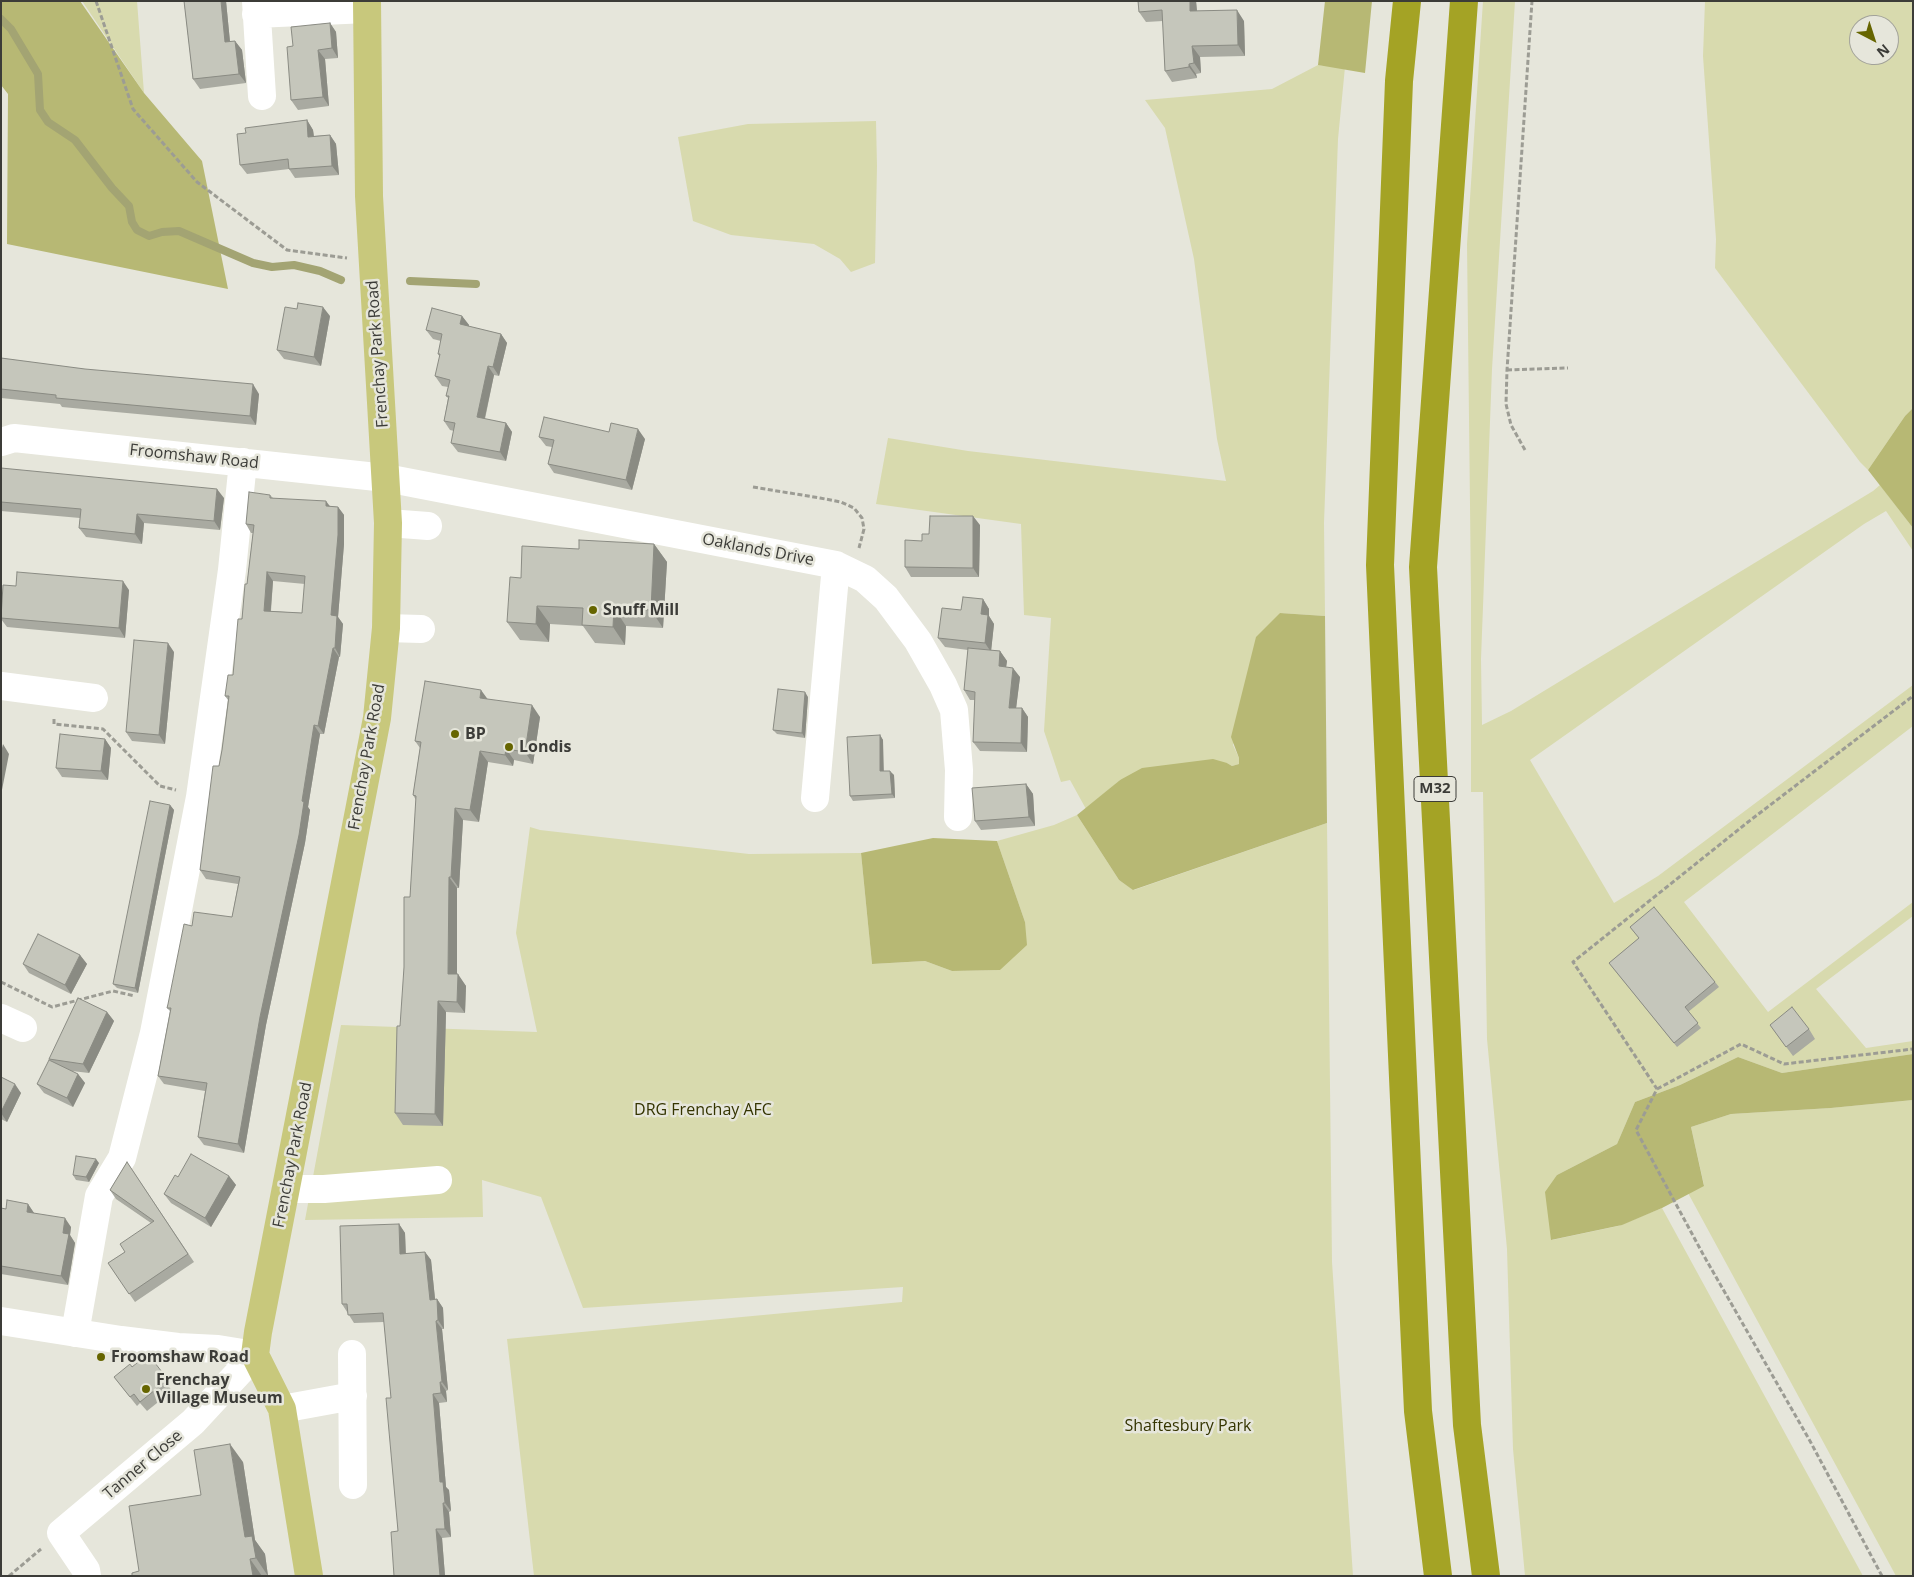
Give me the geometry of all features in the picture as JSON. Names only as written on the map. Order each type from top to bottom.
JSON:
[{"type":"highway","name":"M32","points":[[1407,1],[1399,81],[1380,565],[1418,1411],[1438,1576]]},
{"type":"highway","name":"M32","points":[[1464,1],[1423,567],[1467,1425],[1486,1576]]},
{"type":"main road","name":"Frenchay Park Road","points":[[255,1355],[377,718],[386,628],[388,523],[369,196],[367,5]]},
{"type":"main road","points":[[255,1355],[282,1408],[309,1576]]},
{"type":"street","points":[[262,96],[256,8],[367,5]]},
{"type":"street","name":"Froomshaw Road","points":[[1,442],[14,438],[386,478]]},
{"type":"street","points":[[75,1333],[99,1196],[122,1158],[160,1002],[200,797],[232,570],[243,462]]},
{"type":"street","name":"Oaklands Drive","points":[[386,478],[843,568],[866,579],[886,598],[918,641],[943,685],[954,710],[959,770],[958,817]]},
{"type":"street","points":[[388,523],[428,526]]},
{"type":"street","points":[[814,798],[843,568]]},
{"type":"street","points":[[386,628],[421,629]]},
{"type":"street","points":[[1,686],[94,698]]},
{"type":"street","points":[[286,1189],[324,1189],[438,1180]]},
{"type":"street","points":[[1,1321],[178,1347],[218,1349],[255,1355]]},
{"type":"street","points":[[352,1354],[353,1485]]},
{"type":"street","name":"Tanner Close","points":[[61,1533],[193,1422],[255,1355]]},
{"type":"street","points":[[282,1408],[353,1396]]},
{"type":"street","points":[[61,1533],[86,1570],[87,1576]]},
{"type":"path","points":[[96,1],[133,109],[197,182],[286,250],[372,261]]},
{"type":"path","points":[[1525,450],[1511,424],[1506,404],[1532,1]]},
{"type":"path","points":[[1507,370],[1568,368]]},
{"type":"path","points":[[752,487],[841,502],[854,508],[862,518],[864,529],[862,540],[843,568]]},
{"type":"path","points":[[57,693],[54,724],[103,729],[160,786],[200,797]]},
{"type":"path","points":[[1657,1089],[1573,962],[1748,822],[1913,696]]},
{"type":"path","points":[[1,982],[52,1007],[113,991],[160,1002]]},
{"type":"path","points":[[1882,1576],[1810,1441],[1704,1256],[1636,1130],[1657,1089],[1741,1044],[1784,1064],[1913,1049]]},
{"type":"path","points":[[8,1576],[61,1533]]},
{"type":"green space","points":[[1,1],[80,1],[144,93],[202,161],[228,289],[7,244],[8,94],[1,85]]},
{"type":"green space","points":[[82,1],[137,1],[144,93]]},
{"type":"green space","points":[[1325,1],[1372,1],[1365,73],[1318,65]]},
{"type":"green space","points":[[1483,1],[1515,1],[1492,369],[1481,659],[1482,725],[1511,711],[1880,485],[1913,528],[1913,551],[1886,511],[1864,524],[1530,760],[1614,903],[1658,876],[1913,685],[1913,726],[1684,902],[1768,1012],[1913,902],[1913,916],[1816,989],[1866,1048],[1913,1041],[1913,1054],[1782,1073],[1738,1057],[1680,1085],[1635,1102],[1617,1144],[1557,1175],[1552,1240],[1618,1226],[1662,1208],[1863,1576],[1525,1576],[1513,1449],[1507,1249],[1487,1039],[1483,792],[1471,792],[1467,244]]},
{"type":"green space","points":[[1705,1],[1913,1],[1913,408],[1905,416],[1868,470],[1860,462],[1715,268],[1716,239],[1703,56]]},
{"type":"green space","points":[[1318,65],[1345,67],[1338,139],[1324,523],[1325,616],[1280,613],[1233,745],[1239,758],[1239,764],[1232,766],[1227,763],[1120,780],[1086,809],[1070,780],[1061,782],[1044,731],[1051,618],[1024,615],[1021,524],[876,504],[888,438],[968,451],[1226,481],[1217,439],[1194,259],[1165,128],[1145,100],[1272,89]]},
{"type":"green space","points":[[876,121],[875,263],[851,272],[840,259],[814,244],[731,235],[693,221],[678,137],[748,124]]},
{"type":"green space","points":[[1913,408],[1913,528],[1868,470],[1905,416]]},
{"type":"green space","points":[[1280,613],[1325,616],[1327,823],[1133,890],[1119,880],[1077,815],[1120,780],[1142,768],[1213,759],[1232,766],[1239,764],[1239,758],[1231,737],[1256,637]]},
{"type":"green space","points":[[1077,815],[1119,880],[1134,890],[1327,823],[1332,1262],[1353,1576],[534,1576],[507,1339],[902,1302],[903,1287],[583,1308],[541,1197],[482,1180],[483,1217],[305,1220],[341,1025],[537,1032],[516,933],[530,827],[540,830],[749,854],[861,853],[872,964],[925,961],[952,971],[1000,970],[1025,922],[997,841],[1054,825]]},
{"type":"green space","points":[[933,838],[997,841],[1025,922],[1027,945],[1000,970],[952,971],[925,961],[872,964],[861,853]]},
{"type":"green space","points":[[1913,1054],[1913,1100],[1831,1108],[1731,1114],[1691,1127],[1704,1186],[1662,1208],[1622,1225],[1551,1240],[1545,1192],[1557,1175],[1617,1144],[1635,1102],[1680,1085],[1738,1057],[1782,1073]]},
{"type":"green space","points":[[1913,1100],[1913,1576],[1896,1576],[1688,1193],[1704,1185],[1691,1127],[1731,1114],[1831,1108]]},
{"type":"building","points":[[184,1],[221,1],[225,42],[235,41],[239,74],[193,79]]},
{"type":"building","points":[[1138,1],[1190,1],[1190,11],[1237,10],[1238,45],[1192,46],[1194,63],[1189,64],[1189,67],[1165,71],[1162,10],[1139,12]]},
{"type":"building","points":[[330,23],[332,48],[318,50],[323,97],[291,100],[287,47],[293,46],[291,27]]},
{"type":"building","points":[[307,120],[308,137],[330,135],[332,166],[289,169],[288,159],[240,165],[237,134],[246,133],[245,128]]},
{"type":"building","points":[[298,303],[323,307],[314,357],[277,350],[285,307],[297,309]]},
{"type":"building","points":[[432,308],[462,316],[460,324],[501,334],[493,367],[488,366],[477,417],[506,423],[500,452],[451,443],[455,423],[444,421],[449,396],[446,396],[450,380],[435,376],[442,334],[426,330]]},
{"type":"building","points":[[1,358],[85,369],[253,384],[250,416],[56,398],[56,395],[1,389]]},
{"type":"building","points":[[544,417],[609,432],[611,423],[638,429],[626,480],[548,464],[554,440],[539,437]]},
{"type":"building","points":[[1,468],[217,489],[214,521],[137,514],[135,534],[79,528],[81,509],[1,502]]},
{"type":"building","points":[[249,492],[270,495],[270,498],[326,501],[326,506],[338,507],[338,535],[331,615],[337,616],[335,648],[333,648],[318,726],[314,725],[302,801],[304,802],[299,835],[260,1017],[238,1144],[198,1137],[207,1083],[158,1076],[171,1008],[167,1008],[184,924],[192,926],[194,912],[232,917],[240,877],[200,870],[213,766],[219,766],[222,750],[229,696],[225,696],[228,675],[233,675],[238,619],[242,619],[245,584],[247,584],[254,525],[246,524]],"holes":[[[267,572],[305,576],[302,613],[264,611]]]},
{"type":"building","points":[[930,516],[973,516],[973,568],[905,567],[905,540],[922,541],[922,534],[929,534]]},
{"type":"building","name":"Snuff Mill","points":[[579,540],[654,544],[651,610],[614,608],[613,627],[582,625],[583,608],[537,606],[536,624],[507,622],[510,577],[521,578],[522,546],[579,549]]},
{"type":"building","points":[[17,572],[123,581],[119,628],[1,618],[3,585],[16,586]]},
{"type":"building","points":[[963,597],[983,599],[981,614],[988,615],[985,643],[938,638],[942,608],[961,610]]},
{"type":"building","points":[[134,640],[168,643],[159,735],[126,732]]},
{"type":"building","points":[[968,648],[1000,651],[999,666],[1013,668],[1009,708],[1022,708],[1021,743],[973,742],[975,692],[964,690]]},
{"type":"building","points":[[425,681],[481,690],[480,698],[532,705],[525,752],[506,749],[505,755],[480,751],[470,810],[455,808],[451,877],[449,877],[448,974],[458,974],[457,1002],[438,1001],[435,1114],[395,1113],[397,1026],[400,1026],[404,967],[404,897],[410,897],[416,796],[413,795],[421,742],[415,741]]},
{"type":"building","points":[[778,689],[805,692],[802,733],[773,730]]},
{"type":"building","points":[[60,734],[105,739],[101,771],[56,768]]},
{"type":"building","points":[[880,735],[880,771],[890,771],[892,794],[850,796],[847,737]]},
{"type":"building","points":[[1026,784],[1029,817],[975,821],[972,788]]},
{"type":"building","points":[[150,801],[170,805],[135,988],[113,984]]},
{"type":"building","points":[[1654,907],[1715,982],[1685,1007],[1698,1023],[1674,1043],[1609,963],[1639,938],[1630,927]]},
{"type":"building","points":[[38,934],[80,955],[65,985],[23,964]]},
{"type":"building","points":[[78,998],[107,1012],[83,1064],[49,1059]]},
{"type":"building","points":[[1792,1007],[1809,1029],[1786,1047],[1770,1025]]},
{"type":"building","points":[[49,1060],[78,1074],[67,1098],[37,1084]]},
{"type":"building","points":[[1,1077],[15,1084],[1,1112]]},
{"type":"building","points":[[191,1154],[229,1176],[205,1218],[164,1194],[175,1175],[178,1177]]},
{"type":"building","points":[[76,1156],[96,1159],[86,1177],[73,1175]]},
{"type":"building","points":[[127,1162],[188,1254],[129,1294],[108,1263],[125,1252],[120,1244],[154,1221],[110,1190]]},
{"type":"building","points":[[7,1200],[28,1204],[27,1212],[65,1218],[63,1233],[69,1234],[61,1276],[1,1266],[1,1208],[6,1209]]},
{"type":"building","points":[[399,1224],[400,1254],[425,1252],[430,1300],[437,1299],[438,1320],[436,1321],[442,1382],[440,1382],[441,1393],[433,1394],[440,1482],[443,1482],[445,1503],[443,1503],[445,1529],[436,1529],[440,1576],[394,1576],[391,1532],[398,1531],[386,1398],[391,1398],[383,1313],[348,1315],[347,1304],[342,1304],[340,1226]]},
{"type":"building","name":"Frenchay Village Museum","points":[[148,1354],[162,1372],[159,1375],[165,1382],[140,1402],[134,1394],[130,1397],[114,1377],[130,1364],[132,1367]]},
{"type":"building","points":[[230,1444],[245,1537],[252,1536],[256,1558],[250,1559],[253,1576],[132,1576],[132,1573],[139,1571],[129,1506],[201,1495],[194,1450]]},
{"type":"waterway","points":[[1,19],[11,29],[38,74],[40,110],[48,122],[75,140],[112,188],[129,206],[132,222],[137,230],[149,236],[162,232],[179,231],[253,263],[272,267],[294,265],[320,271],[341,280]]},
{"type":"waterway","points":[[410,281],[476,284]]},
{"type":"place","name":"Snuff Mill","points":[[593,610]]},
{"type":"place","name":"BP","points":[[455,734]]},
{"type":"place","name":"Londis","points":[[509,747]]},
{"type":"place","name":"Froomshaw Road","points":[[101,1357]]},
{"type":"place","name":"Frenchay Village Museum","points":[[146,1389]]},
{"type":"park label","name":"DRG Frenchay AFC","points":[[703,1110]]},
{"type":"park label","name":"Shaftesbury Park","points":[[1188,1426]]}]
